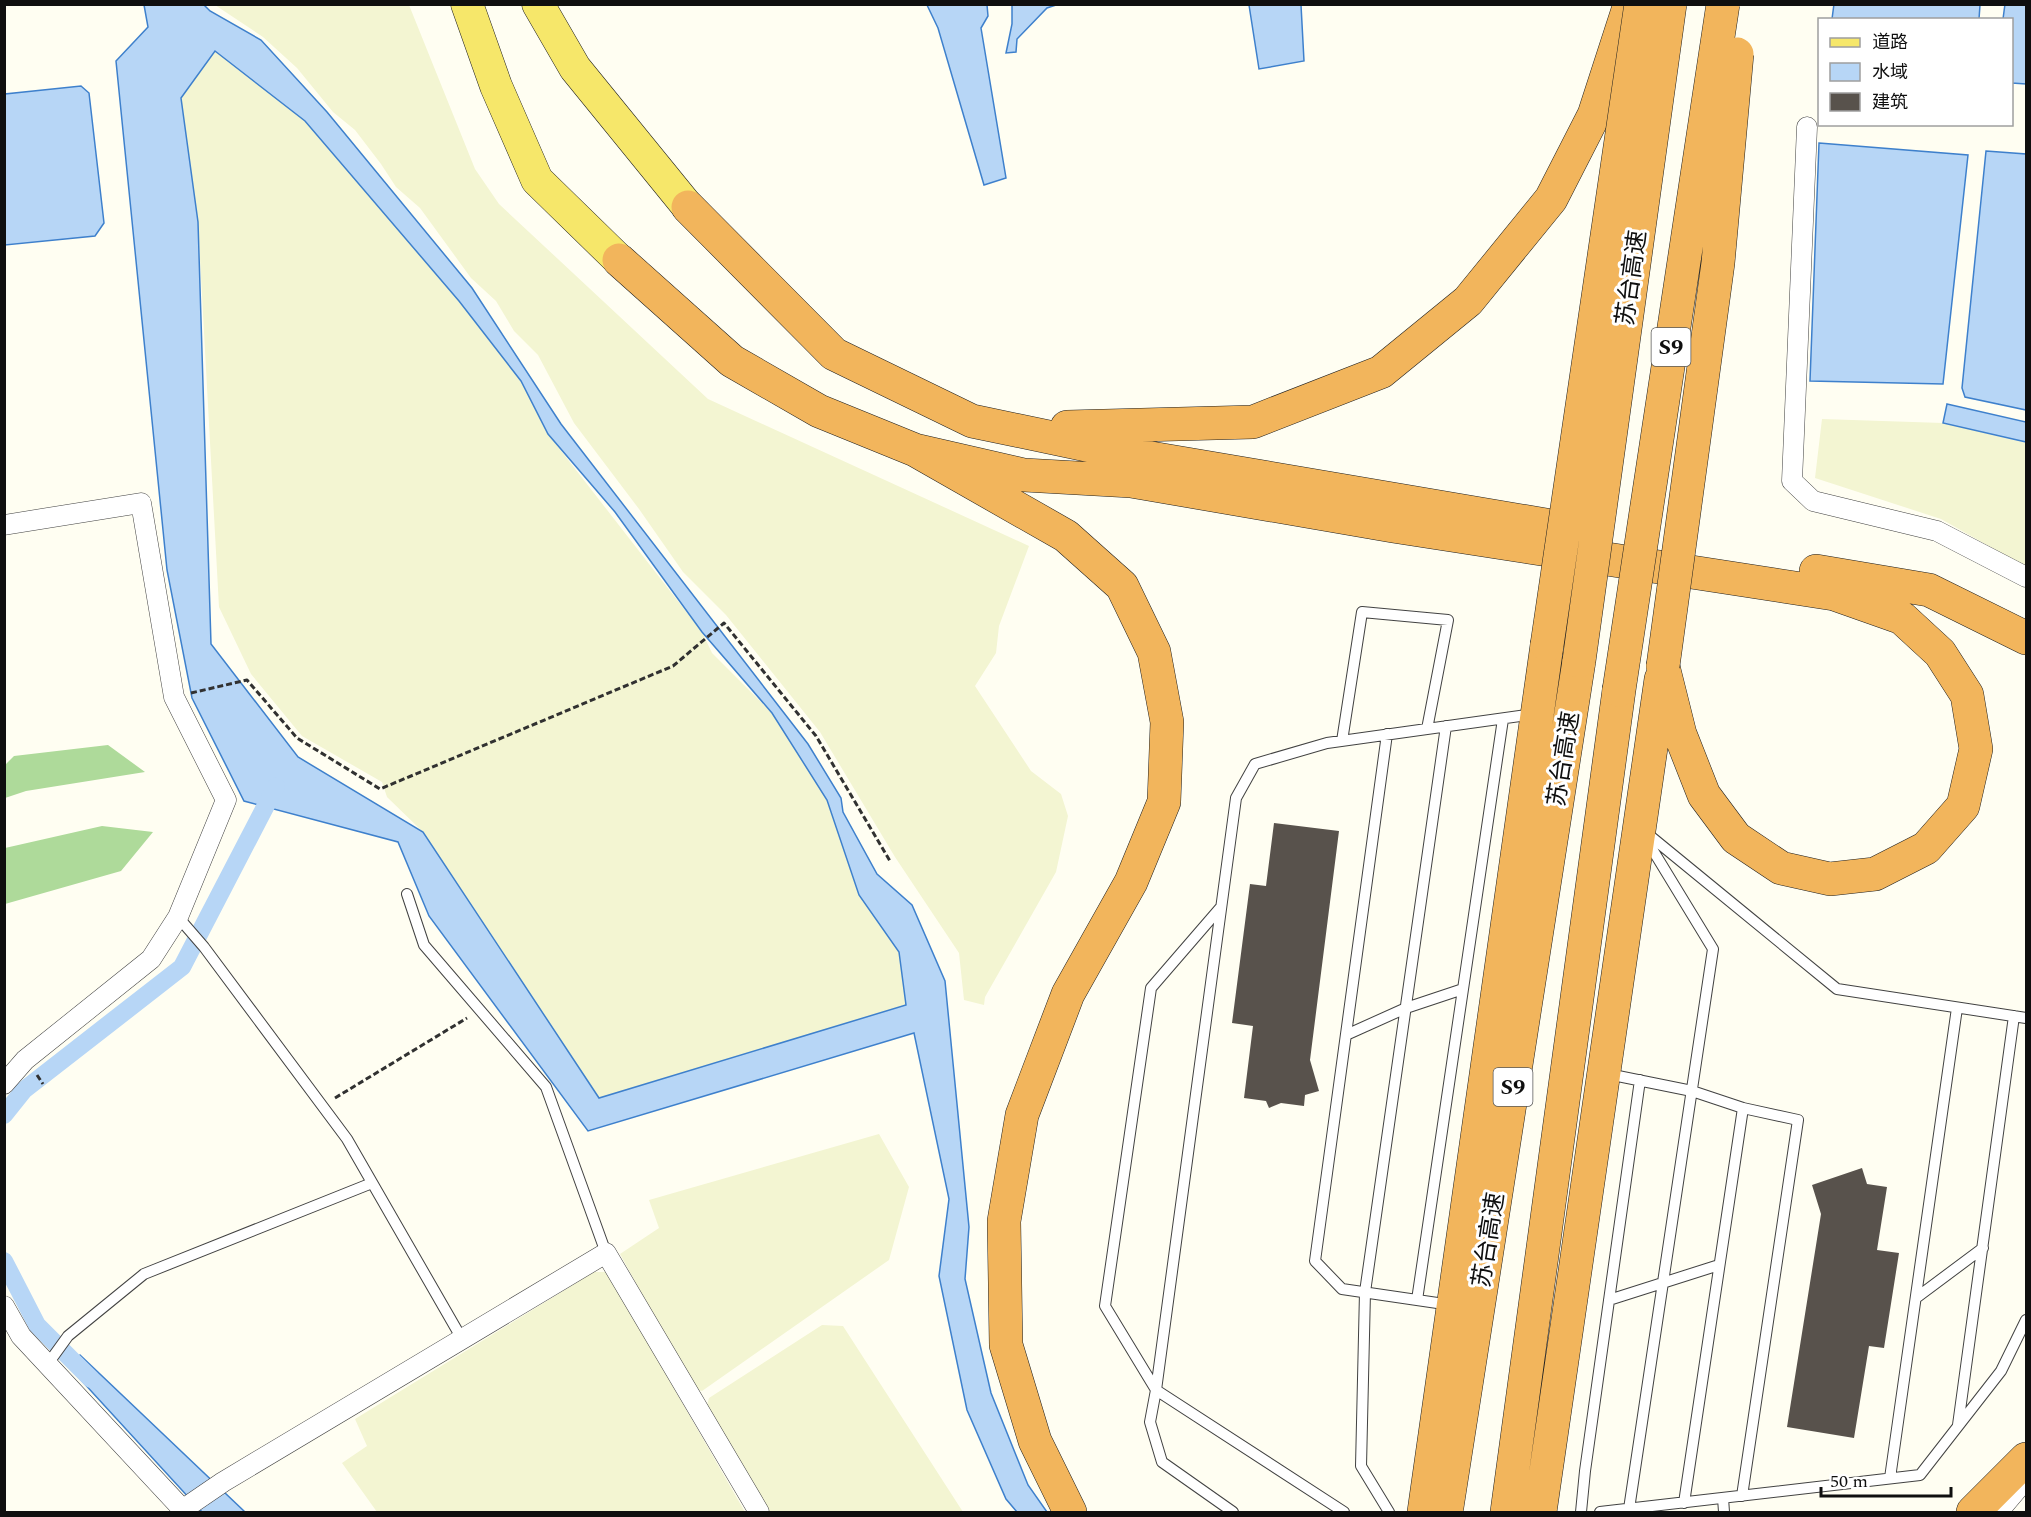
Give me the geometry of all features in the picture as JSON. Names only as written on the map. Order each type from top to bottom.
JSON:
[{"type":"highway","points":[[1009,429],[1253,422],[1381,372],[1468,301],[1551,199],[1594,115],[1629,4]]},
{"type":"highway","points":[[1424,1512],[1537,714],[1641,4]]},
{"type":"highway","name":"苏台高速","points":[[1447,1512],[1579,661],[1670,4]]},
{"type":"highway","name":"苏台高速","points":[[1507,1512],[1619,690],[1723,4]]},
{"type":"highway","points":[[1540,1512],[1663,666],[1718,263],[1741,4]]},
{"type":"highway","points":[[688,207],[834,354],[972,421],[1139,456],[1929,590],[2026,638]]},
{"type":"highway","points":[[619,261],[732,361],[819,411],[915,450],[1066,536],[1122,586],[1155,652],[1167,722],[1164,802],[1131,882],[1068,994],[1059,1016],[1022,1114],[1004,1221],[1006,1345],[1035,1441],[1070,1512]]},
{"type":"highway","points":[[915,450],[1024,474],[1131,481],[1393,526],[1834,594],[1902,618],[1940,653],[1967,695],[1976,748],[1963,806],[1926,848],[1875,874],[1830,879],[1781,868],[1736,838],[1704,795],[1680,734],[1663,666]]},
{"type":"highway","points":[[1973,1512],[2026,1460]]},
{"type":"main road","points":[[467,4],[487,60],[537,180],[619,261]]},
{"type":"main road","points":[[545,16],[575,68],[688,207]]},
{"type":"street","points":[[1807,127],[1792,481],[1813,501],[1936,531],[2026,577]]},
{"type":"street","points":[[4,525],[141,503],[174,697],[226,800],[178,917],[151,959],[25,1060],[4,1084]]},
{"type":"street","points":[[4,1306],[21,1336],[46,1365],[184,1511],[222,1482],[606,1253],[759,1512]]},
{"type":"street","points":[[1998,1512],[2026,1479]]},
{"type":"lane","points":[[1342,741],[1362,612],[1448,620],[1427,729]]},
{"type":"lane","points":[[1233,1512],[1162,1462],[1150,1422],[1236,798],[1256,764],[1328,743],[1537,714]]},
{"type":"lane","points":[[1417,1300],[1503,718]]},
{"type":"lane","points":[[1389,1512],[1361,1466],[1365,1292],[1446,726]]},
{"type":"lane","points":[[1387,735],[1315,1261],[1342,1289],[1453,1305]]},
{"type":"lane","points":[[1638,826],[1837,989],[2026,1018]]},
{"type":"lane","points":[[1629,1509],[1713,949],[1638,826]]},
{"type":"lane","points":[[407,894],[424,945],[546,1087],[606,1253]]},
{"type":"lane","points":[[1221,907],[1151,988],[1105,1306],[1156,1390],[1342,1512]]},
{"type":"lane","points":[[178,917],[204,947],[347,1139],[462,1339]]},
{"type":"lane","points":[[1346,1035],[1406,1008],[1463,989]]},
{"type":"lane","points":[[1890,1478],[1957,1008]]},
{"type":"lane","points":[[1958,1426],[2014,1016]]},
{"type":"lane","points":[[1603,1073],[1692,1091],[1743,1108],[1798,1120],[1742,1496]]},
{"type":"lane","points":[[1581,1512],[1640,1080]]},
{"type":"lane","points":[[1684,1503],[1743,1108]]},
{"type":"lane","points":[[46,1365],[68,1336],[144,1274],[372,1183]]},
{"type":"lane","points":[[1916,1298],[1983,1248]]},
{"type":"lane","points":[[1609,1300],[1719,1266]]},
{"type":"lane","points":[[1600,1512],[1920,1475],[2001,1371],[2026,1320]]},
{"type":"lane","points":[[1723,1498],[1724,1512]]},
{"type":"path","points":[[174,697],[247,680],[297,738],[380,789],[673,666],[724,623],[816,736],[890,861]]},
{"type":"path","points":[[322,1106],[479,1010]]},
{"type":"green space","points":[[215,5],[409,5],[475,169],[499,204],[708,399],[1029,546],[999,626],[996,653],[975,686],[1031,771],[1061,794],[1068,816],[1056,872],[985,997],[984,1005],[964,1000],[959,953],[895,857],[820,732],[726,615],[683,572],[574,423],[538,355],[514,331],[496,301],[471,278],[420,208],[396,187],[355,130],[333,112],[297,68],[263,37]]},
{"type":"green space","points":[[215,51],[305,121],[459,301],[521,381],[548,434],[702,632],[712,653],[772,713],[827,800],[859,895],[899,952],[906,1005],[599,1098],[423,832],[387,797],[382,782],[302,736],[251,674],[219,607],[198,222],[181,98]]},
{"type":"green space","points":[[1822,419],[1943,423],[2026,443],[2026,567],[1941,519],[1815,478]]},
{"type":"green space","points":[[108,745],[145,772],[26,791],[5,798],[5,765],[14,756]]},
{"type":"green space","points":[[102,826],[153,832],[121,871],[5,904],[5,848]]},
{"type":"green space","points":[[879,1134],[909,1187],[889,1260],[702,1391],[694,1389],[620,1254],[659,1228],[649,1200]]},
{"type":"green space","points":[[594,1272],[607,1272],[745,1512],[377,1512],[342,1463],[367,1446],[355,1419]]},
{"type":"green space","points":[[822,1325],[843,1326],[963,1512],[766,1512],[706,1409],[709,1398]]},
{"type":"water","points":[[1834,4],[1980,4],[1979,18],[1832,18]]},
{"type":"water","points":[[2005,4],[2026,5],[2026,84],[2013,83],[2013,18],[2003,18]]},
{"type":"water","points":[[144,5],[204,5],[210,11],[261,40],[327,112],[472,288],[561,424],[808,744],[841,798],[843,812],[877,874],[912,905],[945,981],[969,1227],[965,1279],[991,1393],[1028,1485],[1047,1512],[1017,1512],[1006,1499],[967,1410],[939,1276],[949,1199],[914,1033],[588,1131],[429,916],[398,842],[244,801],[192,698],[167,570],[116,61],[148,27]],"holes":[[[215,51],[305,121],[459,301],[521,381],[548,434],[615,512],[702,632],[772,713],[827,800],[859,895],[899,952],[906,1005],[599,1098],[423,832],[298,757],[211,644],[198,222],[181,98]]]},
{"type":"water","points":[[927,5],[987,5],[988,16],[981,28],[1006,178],[984,185],[938,28]]},
{"type":"water","points":[[1012,5],[1056,5],[1047,8],[1017,39],[1016,52],[1006,53],[1012,24]]},
{"type":"water","points":[[1249,5],[1301,5],[1304,61],[1259,69]]},
{"type":"water","points":[[81,86],[89,93],[104,223],[95,236],[5,245],[5,94]]},
{"type":"water","points":[[1819,143],[1968,155],[1943,384],[1810,381]]},
{"type":"water","points":[[1986,151],[2026,154],[2026,410],[1965,397],[1962,388]]},
{"type":"water","points":[[1947,404],[2026,422],[2026,442],[1943,423]]},
{"type":"water","points":[[80,1355],[245,1512],[202,1512],[70,1368]]},
{"type":"building","points":[[1274,823],[1339,831],[1310,1060],[1319,1091],[1305,1095],[1304,1106],[1281,1103],[1269,1108],[1266,1101],[1244,1098],[1253,1026],[1232,1023],[1250,884],[1266,886]]},
{"type":"building","points":[[1862,1168],[1867,1184],[1887,1187],[1877,1250],[1899,1253],[1884,1348],[1869,1346],[1854,1438],[1787,1427],[1821,1214],[1812,1185]]},
{"type":"waterway","points":[[4,1115],[24,1090],[182,967],[276,786]]},
{"type":"waterway","points":[[4,1261],[37,1325],[91,1379]]}]
